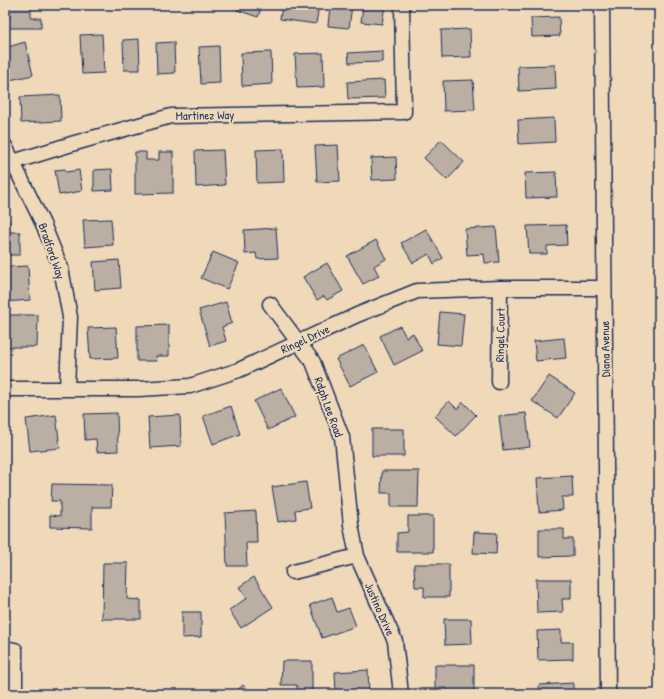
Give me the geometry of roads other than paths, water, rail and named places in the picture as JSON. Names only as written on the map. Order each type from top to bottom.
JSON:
[{"type":"street","name":"Martinez Way","points":[[13,162],[171,116],[404,112],[402,5]]},
{"type":"street","name":"Diana Avenue","points":[[602,5],[608,694]]},
{"type":"street","name":"Bradford Way","points":[[5,146],[43,224],[61,268],[70,316],[66,388]]},
{"type":"street","name":"Ringel Drive","points":[[5,389],[139,389],[190,386],[239,370],[357,315],[417,291],[500,288],[604,288]]},
{"type":"street","name":"Ringel Court","points":[[499,382],[500,288]]},
{"type":"street","name":"Ralph Lee Road","points":[[270,304],[313,362],[342,437],[351,525]]},
{"type":"street","name":"Justino Drive","points":[[351,525],[356,556],[395,642],[401,694]]},
{"type":"street","points":[[293,572],[356,556]]},
{"type":"street","points":[[5,648],[15,650],[15,694]]}]
